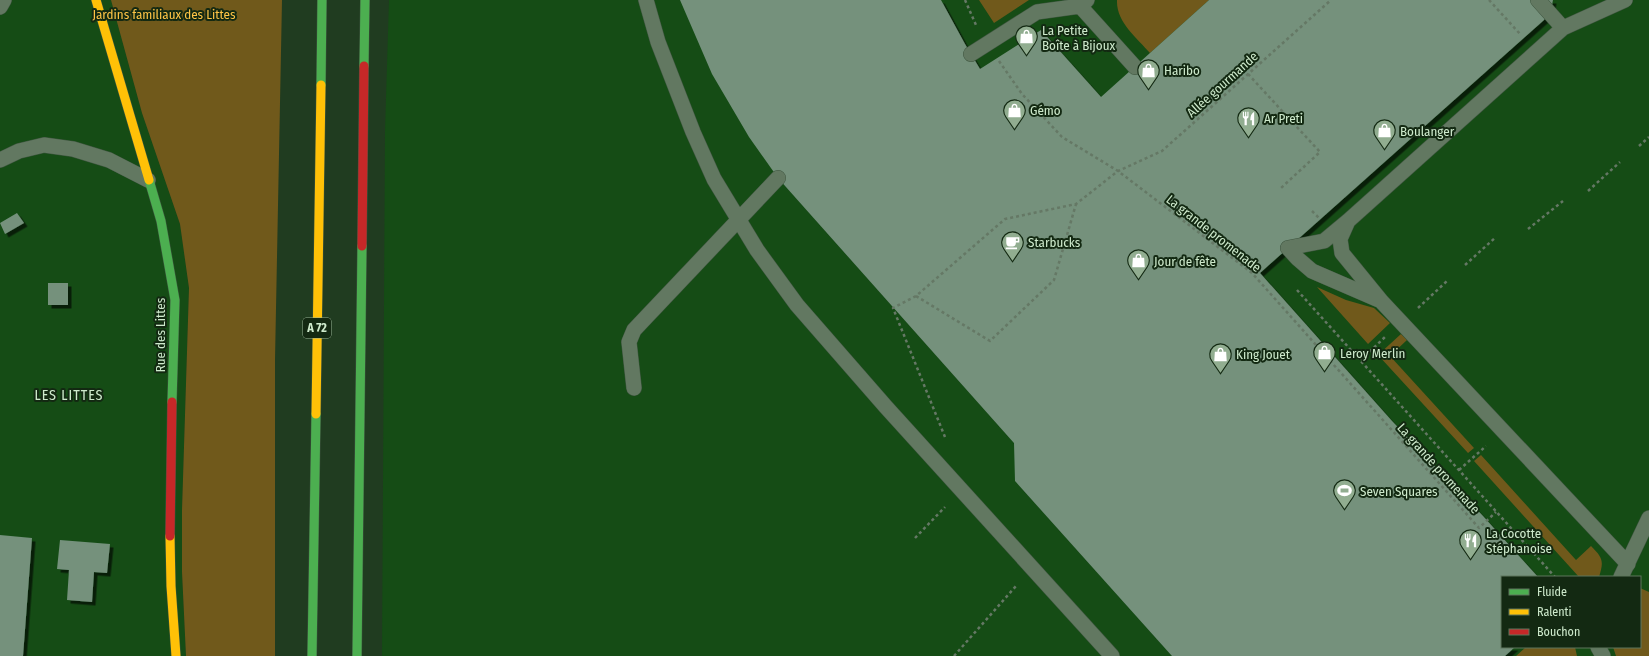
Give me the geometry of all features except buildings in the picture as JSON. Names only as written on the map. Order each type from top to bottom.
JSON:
[{"type":"main road","name":"Rue des Littes","points":[[96,0],[161,221],[174,300],[174,395],[170,491],[171,586],[176,656]]},
{"type":"main road","name":"A 72","points":[[312,656],[322,0]]},
{"type":"main road","points":[[357,656],[365,0]]},
{"type":"lane","points":[[0,7],[4,0]]},
{"type":"lane","points":[[646,0],[658,42],[693,132],[714,179],[757,250],[797,304],[886,407],[1112,656]]},
{"type":"lane","points":[[1538,0],[1563,28]]},
{"type":"lane","points":[[1382,302],[1312,271],[1288,248],[1324,241],[1563,28],[1625,0]]},
{"type":"lane","points":[[971,54],[1037,12],[1083,3],[1135,67]]},
{"type":"lane","points":[[0,160],[19,151],[44,145],[73,149],[109,160],[148,180]]},
{"type":"lane","points":[[634,388],[629,342],[634,330],[778,178]]},
{"type":"lane","points":[[1348,221],[1340,239],[1342,253],[1382,302],[1502,431],[1624,571],[1649,518]]},
{"type":"path","points":[[966,0],[979,32]]},
{"type":"path","name":"Allée gourmande","points":[[1076,204],[1118,171],[1162,151],[1331,0]]},
{"type":"path","points":[[1489,0],[1535,52]]},
{"type":"path","name":"La grande promenade","points":[[996,57],[1022,94],[1062,137],[1118,171],[1252,273],[1479,528],[1496,512]]},
{"type":"path","points":[[1248,74],[1320,152],[1281,188]]},
{"type":"path","points":[[1639,146],[1649,137]]},
{"type":"path","points":[[1588,191],[1620,162]]},
{"type":"path","points":[[1528,229],[1563,201]]},
{"type":"path","points":[[916,296],[990,341],[1054,280],[1076,204],[1005,219],[916,296],[893,308],[945,438]]},
{"type":"path","points":[[1465,265],[1496,237]]},
{"type":"path","points":[[1417,308],[1447,281]]},
{"type":"path","points":[[1297,289],[1553,576]]},
{"type":"path","points":[[1361,360],[1389,334]]},
{"type":"path","points":[[1459,470],[1502,431]]},
{"type":"path","points":[[941,502],[950,513]]},
{"type":"path","points":[[915,538],[945,507]]},
{"type":"path","points":[[954,656],[1016,586],[1011,580]]},
{"type":"shaded area","points":[[0,0],[111,0],[142,113],[180,224],[189,288],[182,510],[182,572],[186,656],[0,656]]},
{"type":"shaded area","points":[[389,0],[1649,0],[1649,638],[1644,656],[382,656],[385,131]]},
{"type":"green space","name":"Jardins familiaux des Littes","points":[[111,0],[282,0],[275,360],[275,656],[186,656],[182,572],[182,510],[189,288],[180,224],[142,113]]},
{"type":"green space","points":[[979,0],[1029,0],[994,23]]},
{"type":"green space","points":[[1117,0],[1209,0],[1150,53],[1128,29],[1120,15]]},
{"type":"green space","points":[[1317,287],[1346,300],[1374,308],[1390,323],[1368,344]]},
{"type":"green space","points":[[1401,334],[1407,340],[1390,356],[1474,448],[1468,453],[1378,355]]},
{"type":"green space","points":[[1481,455],[1576,560],[1591,546],[1600,557],[1602,563],[1599,576],[1578,576],[1474,461]]},
{"type":"green space","points":[[1641,588],[1649,592],[1649,656],[1616,656],[1613,648],[1641,648]]},
{"type":"green space","points":[[1525,648],[1575,648],[1577,656],[1516,656]]},
{"type":"traffic: fast","points":[[321,85],[322,0]]},
{"type":"traffic: fast","points":[[364,66],[365,0]]},
{"type":"traffic: fast","points":[[149,180],[161,221],[175,300],[172,402]]},
{"type":"traffic: fast","points":[[357,656],[362,246]]},
{"type":"traffic: fast","points":[[312,656],[316,414]]},
{"type":"traffic: slow","points":[[96,0],[149,180]]},
{"type":"traffic: slow","points":[[316,414],[321,85]]},
{"type":"traffic: slow","points":[[170,536],[171,586],[176,656]]},
{"type":"traffic: jam","points":[[362,246],[364,66]]},
{"type":"traffic: jam","points":[[170,536],[172,402]]},
{"type":"place","name":"La Petite Boîte à Bijoux","points":[[1027,56]]},
{"type":"place","name":"Haribo","points":[[1149,90]]},
{"type":"place","name":"Gémo","points":[[1015,130]]},
{"type":"place","name":"Ar Preti","points":[[1248,138]]},
{"type":"place","name":"Boulanger","points":[[1384,150]]},
{"type":"place","name":"Starbucks","points":[[1013,262]]},
{"type":"place","name":"Jour de fête","points":[[1139,280]]},
{"type":"place","name":"Leroy Merlin","points":[[1324,372]]},
{"type":"place","name":"King Jouet","points":[[1220,374]]},
{"type":"place","name":"Seven Squares","points":[[1344,510]]},
{"type":"place","name":"La Cocotte Stéphanoise","points":[[1470,560]]},
{"type":"district","name":"LES LITTES","points":[[69,395]]}]
